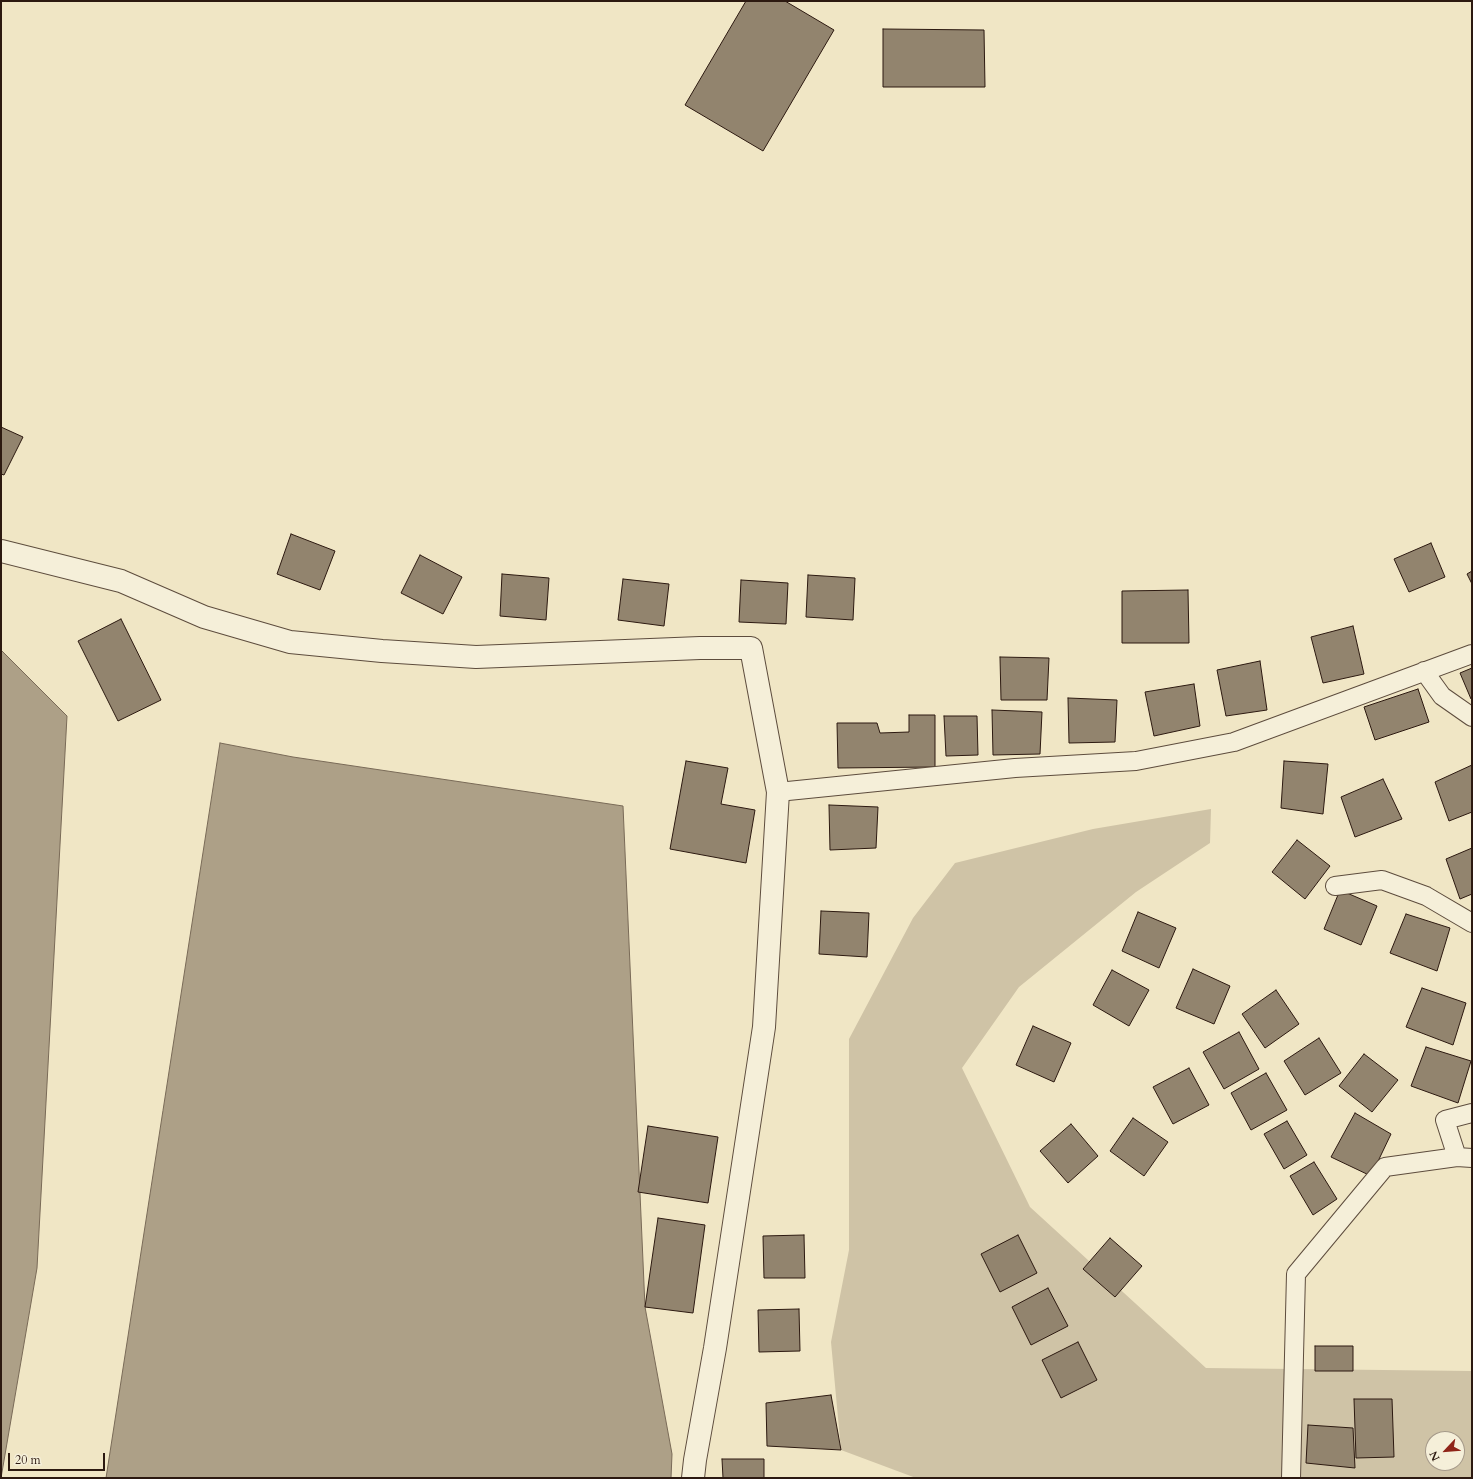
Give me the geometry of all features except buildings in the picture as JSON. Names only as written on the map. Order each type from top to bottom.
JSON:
[{"type":"street","points":[[1,551],[121,581],[204,617],[290,642],[382,651],[476,657],[700,648],[751,648],[778,792],[764,1027],[715,1348],[693,1478]]},
{"type":"lane","points":[[778,792],[1015,768],[1136,761],[1234,742],[1472,654]]},
{"type":"lane","points":[[1424,671],[1442,696],[1472,717]]},
{"type":"lane","points":[[1335,886],[1382,880],[1426,896],[1472,923]]},
{"type":"lane","points":[[1290,1478],[1296,1274],[1385,1167],[1464,1157],[1445,1120],[1472,1113]]},
{"type":"shaded area","points":[[1,650],[67,716],[37,1268],[1,1478]]},
{"type":"shaded area","points":[[220,743],[293,757],[623,806],[645,1307],[672,1454],[671,1478],[106,1478]]},
{"type":"shaded area","points":[[1211,809],[1210,843],[1136,892],[1019,987],[962,1068],[1030,1207],[1206,1368],[1472,1371],[1472,1478],[916,1478],[841,1450],[831,1342],[849,1250],[849,1039],[913,918],[955,863],[1093,829]]}]
